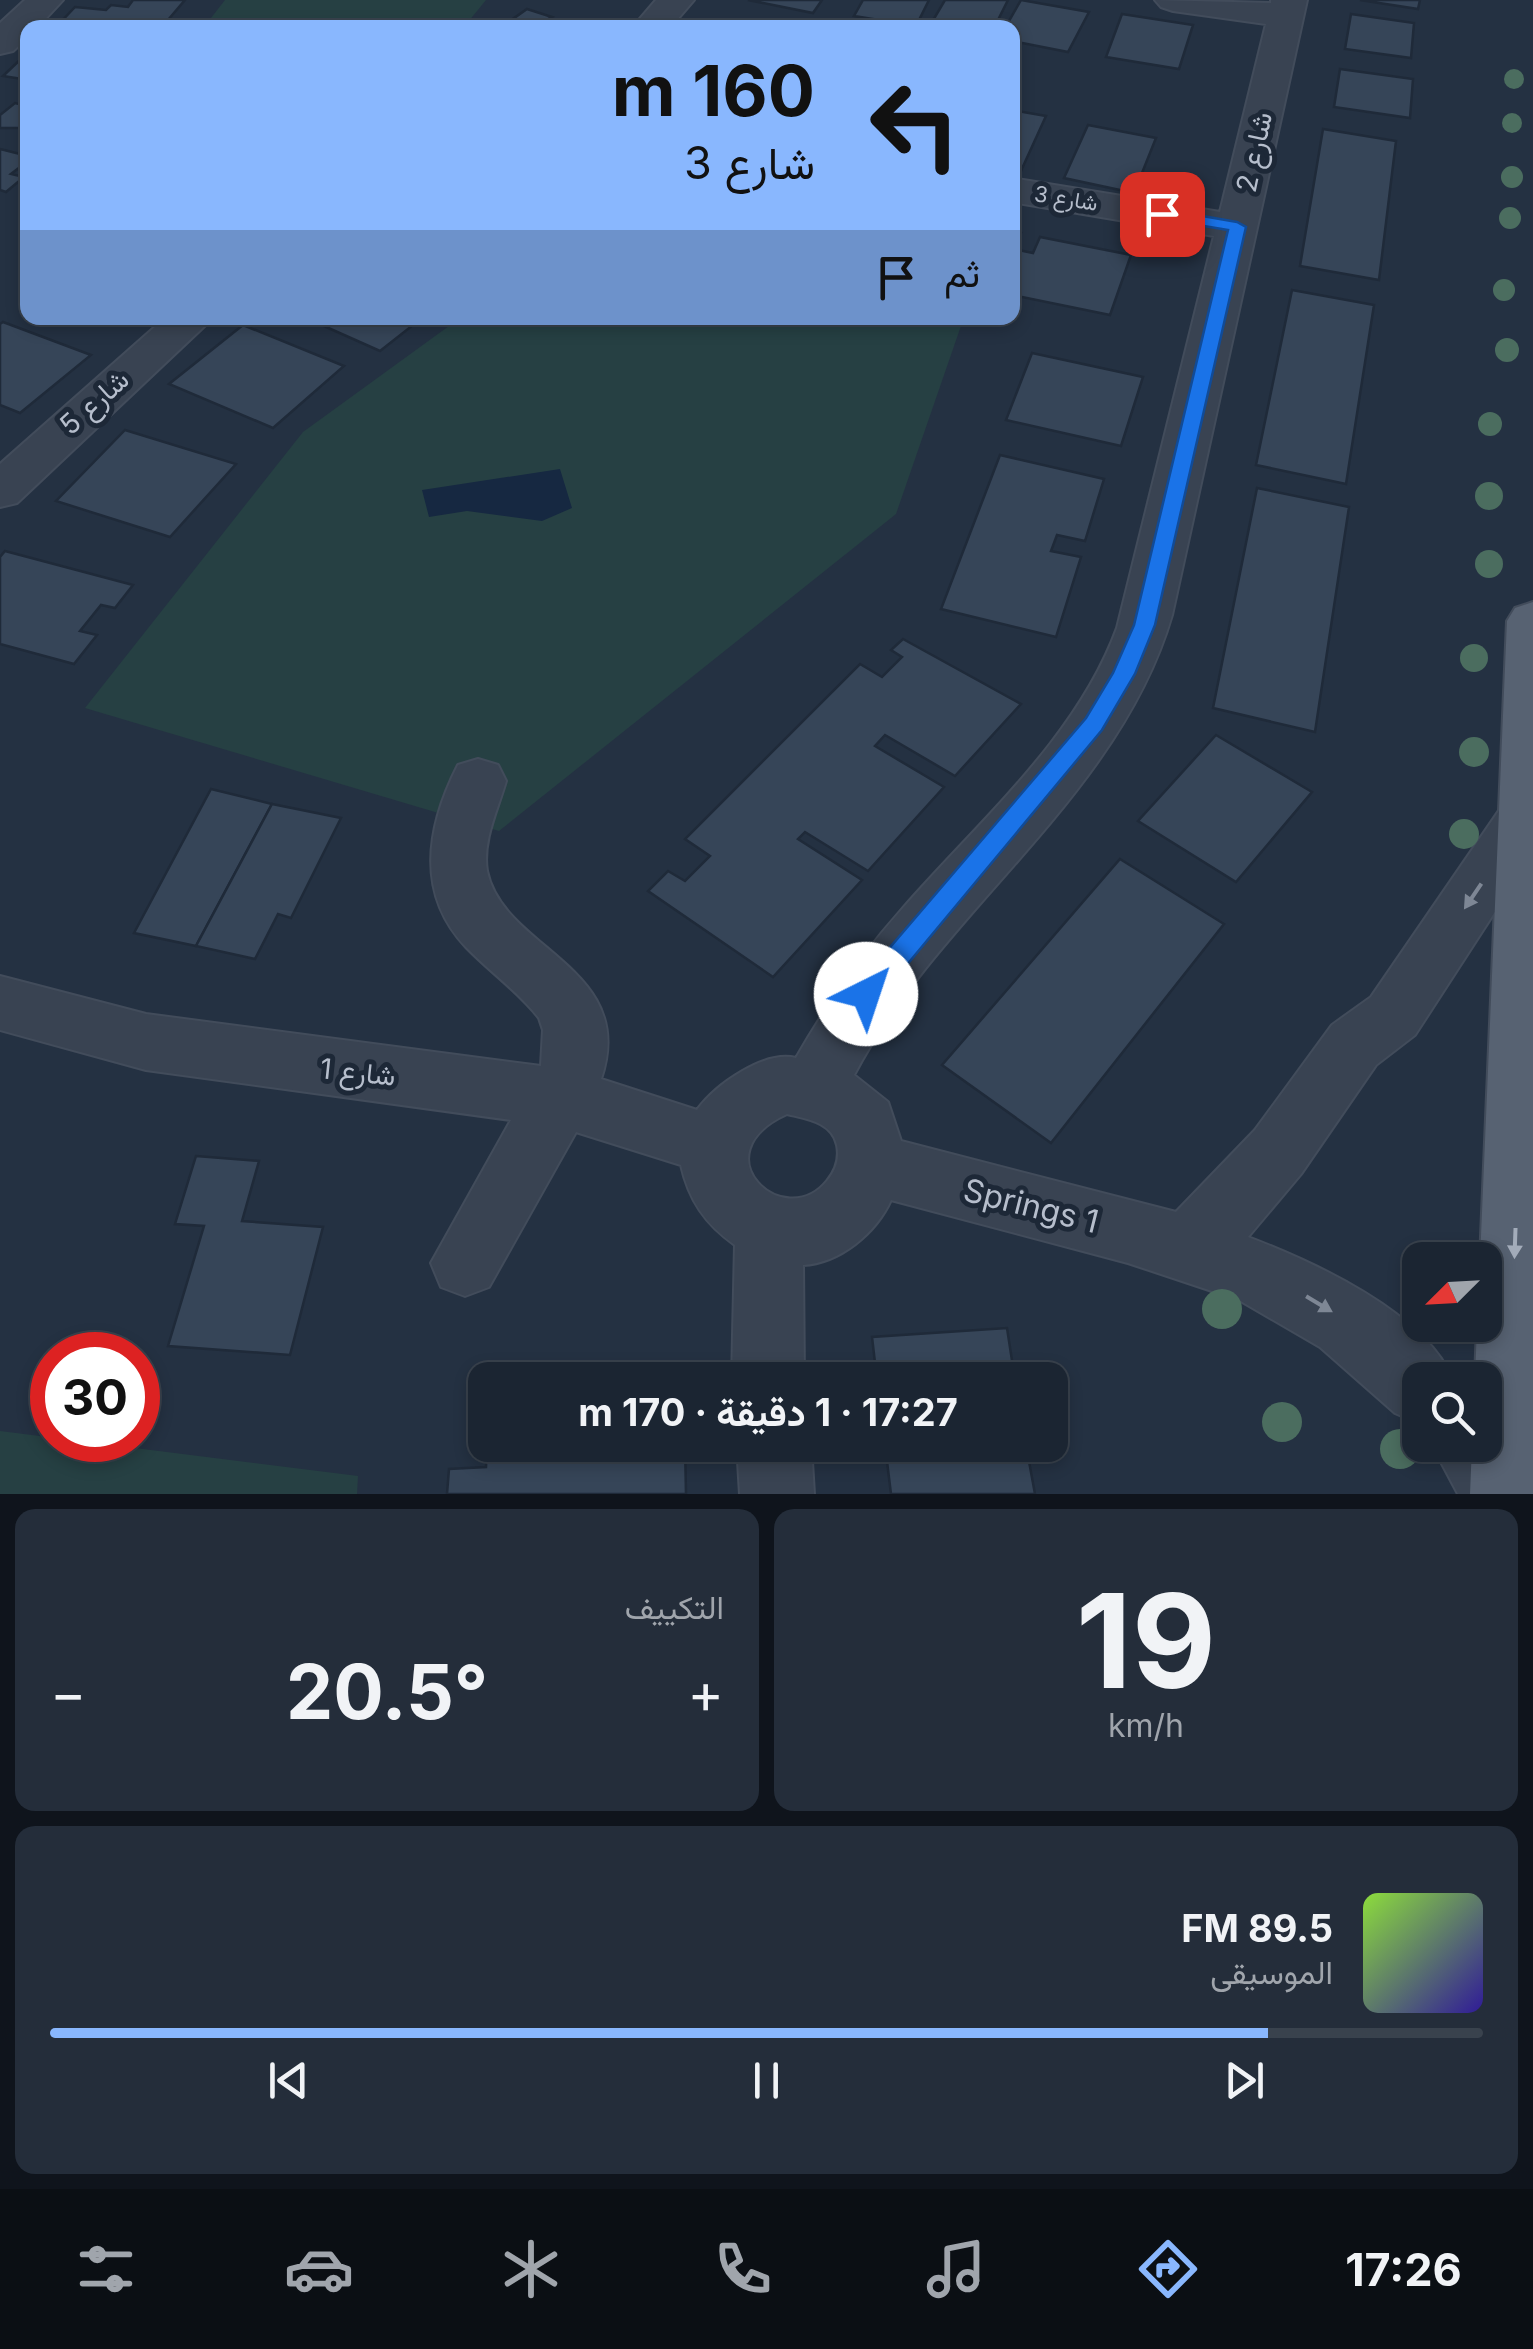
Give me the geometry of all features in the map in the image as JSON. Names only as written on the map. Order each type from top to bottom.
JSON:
[{"type":"main road","points":[[1505,1494],[1533,621]]},
{"type":"street","points":[[24,20],[45,0]]},
{"type":"street","points":[[657,20],[676,0]]},
{"type":"street","points":[[1173,0],[1287,8]]},
{"type":"street","name":"شارع 2","points":[[814,1087],[866,994],[1056,772],[1094,724],[1124,674],[1148,609],[1287,8]]},
{"type":"street","points":[[0,43],[20,24]]},
{"type":"street","name":"شارع 3","points":[[1020,191],[1237,227]]},
{"type":"street","name":"شارع 5","points":[[0,491],[183,325]]},
{"type":"street","points":[[465,1263],[560,1098],[574,1062],[575,1025],[560,993],[480,926],[465,898],[457,868],[478,781]]},
{"type":"street","points":[[1210,1254],[1309,1169],[1366,1086],[1389,1040],[1393,1016],[1527,815]]},
{"type":"street","name":"شارع 1","points":[[0,1004],[146,1042],[560,1098],[638,1119],[715,1147]]},
{"type":"street","points":[[787,1085],[814,1087],[837,1097],[858,1115],[870,1138],[873,1165],[866,1190],[850,1212],[826,1226],[798,1233],[769,1229],[744,1216],[726,1196],[716,1172],[715,1147],[723,1122],[740,1103],[762,1090],[787,1085]]},
{"type":"street","name":"Springs 1","points":[[873,1165],[1210,1254],[1269,1276],[1336,1314],[1402,1367]]},
{"type":"street","points":[[768,1362],[769,1229]]},
{"type":"street","points":[[775,1462],[778,1494]]},
{"type":"street","points":[[1481,1462],[1505,1494]]},
{"type":"green space","points":[[225,0],[486,0],[470,20],[209,20]]},
{"type":"green space","points":[[450,325],[961,325],[896,514],[499,831],[85,708],[303,432]]},
{"type":"green space","points":[[0,1431],[30,1435],[30,1462],[160,1462],[160,1451],[358,1476],[357,1494],[0,1494]]},
{"type":"water","points":[[560,469],[572,508],[542,521],[467,511],[429,517],[422,490]]},
{"type":"building","points":[[133,0],[185,0],[168,20],[63,20],[75,7],[128,7]]},
{"type":"building","points":[[748,0],[822,0],[813,13]]},
{"type":"building","points":[[863,0],[929,0],[919,20],[854,16]]},
{"type":"building","points":[[945,0],[1008,0],[998,20],[933,20]]},
{"type":"building","points":[[1021,0],[1089,12],[1068,52],[1020,43],[1020,20],[1010,20]]},
{"type":"building","points":[[1360,0],[1420,0],[1418,9]]},
{"type":"building","points":[[527,9],[552,17],[546,20],[511,20]]},
{"type":"building","points":[[1122,14],[1193,25],[1179,69],[1106,57]]},
{"type":"building","points":[[1351,14],[1414,23],[1411,58],[1345,49]]},
{"type":"building","points":[[20,60],[20,79],[3,76]]},
{"type":"building","points":[[1340,69],[1413,79],[1410,118],[1334,107]]},
{"type":"building","points":[[15,103],[20,104],[20,128],[0,128],[0,115]]},
{"type":"building","points":[[1020,111],[1046,116],[1020,173]]},
{"type":"building","points":[[1088,125],[1156,138],[1134,193],[1064,178]]},
{"type":"building","points":[[1323,129],[1396,141],[1379,280],[1300,266]]},
{"type":"building","points":[[0,149],[20,154],[20,167],[11,174],[20,176],[20,180],[6,192],[0,190]]},
{"type":"building","points":[[1040,237],[1131,255],[1110,315],[1020,297],[1020,250],[1033,253]]},
{"type":"building","points":[[1292,290],[1374,305],[1346,484],[1256,465]]},
{"type":"building","points":[[3,322],[91,355],[20,413],[0,405]]},
{"type":"building","points":[[243,325],[344,366],[273,428],[169,384]]},
{"type":"building","points":[[322,325],[413,325],[380,351]]},
{"type":"building","points":[[1032,353],[1143,377],[1121,446],[1006,420]]},
{"type":"building","points":[[125,430],[236,464],[170,537],[56,501]]},
{"type":"building","points":[[1000,455],[1104,479],[1085,541],[1057,535],[1051,551],[1081,557],[1056,637],[941,609]]},
{"type":"building","points":[[1257,488],[1349,507],[1315,732],[1213,708]]},
{"type":"building","points":[[5,551],[133,585],[115,608],[101,605],[80,631],[97,635],[74,664],[0,644],[0,557]]},
{"type":"building","points":[[903,639],[1021,704],[955,776],[885,735],[875,746],[944,787],[868,871],[805,832],[798,839],[862,880],[773,977],[648,891],[668,871],[685,881],[710,856],[685,839],[860,664],[882,677],[902,657],[891,650]]},
{"type":"building","points":[[1216,735],[1312,792],[1236,882],[1138,821]]},
{"type":"building","points":[[211,789],[272,804],[196,946],[134,933]]},
{"type":"building","points":[[272,804],[341,818],[291,918],[278,914],[255,959],[196,946]]},
{"type":"building","points":[[1120,859],[1224,924],[1051,1143],[942,1065]]},
{"type":"building","points":[[196,1156],[259,1161],[242,1221],[323,1227],[290,1355],[168,1346],[204,1226],[175,1224]]},
{"type":"building","points":[[1007,1328],[1012,1362],[875,1362],[872,1337]]},
{"type":"building","points":[[486,1462],[685,1462],[686,1494],[447,1494],[449,1469],[486,1467]]},
{"type":"building","points":[[887,1462],[1029,1462],[1035,1494],[891,1494]]},
{"type":"route","points":[[866,994],[1094,724],[1124,674],[1144,625],[1237,227],[1162,214]]}]
